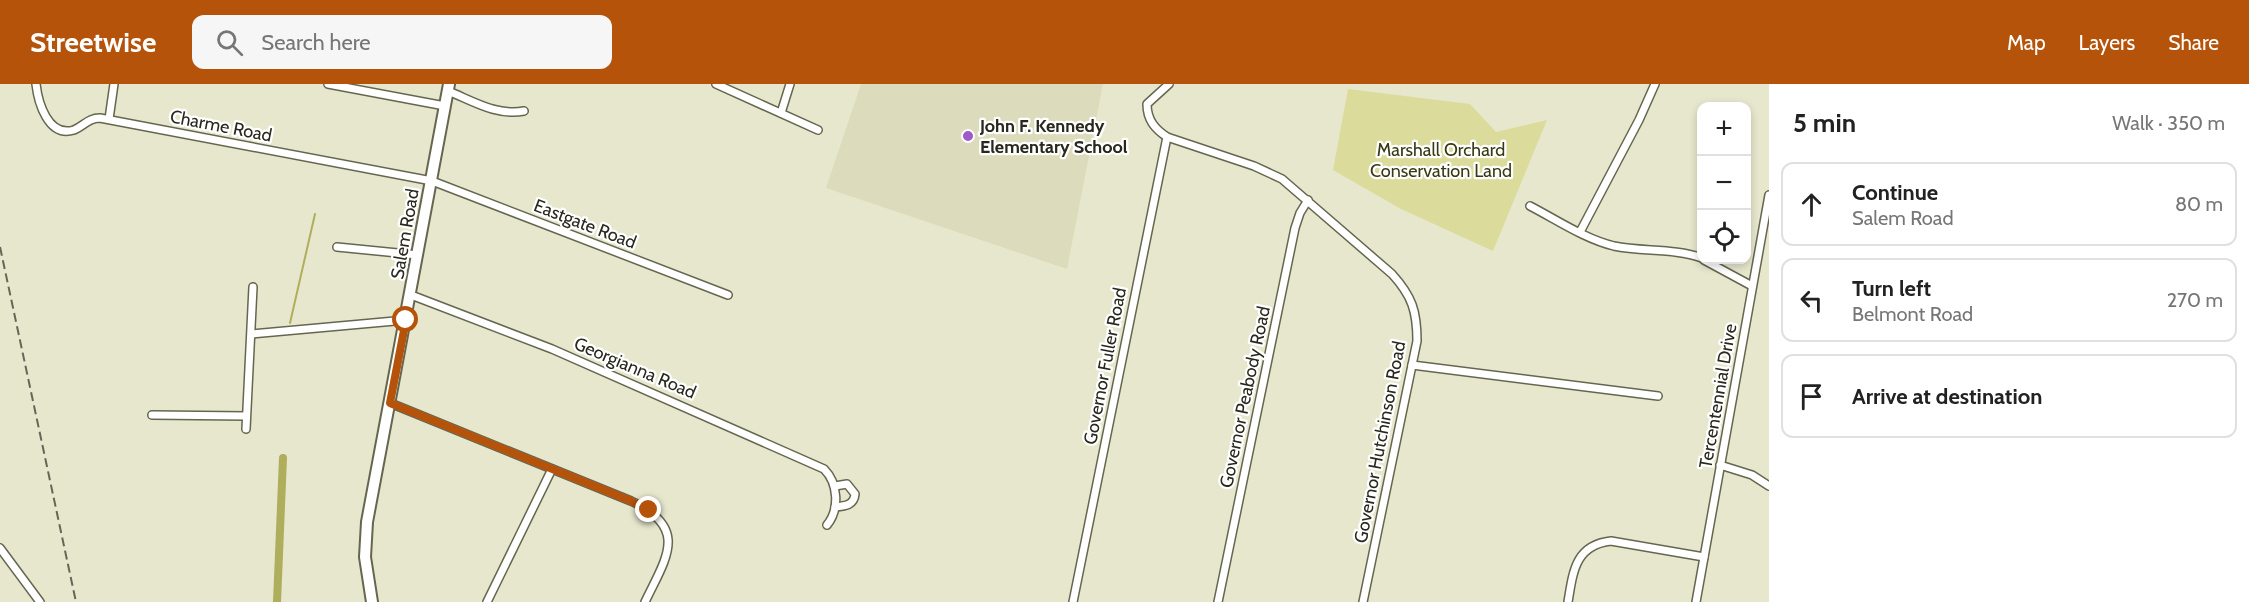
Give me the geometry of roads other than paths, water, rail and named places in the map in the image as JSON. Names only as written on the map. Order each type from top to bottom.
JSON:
[{"type":"main road","name":"Salem Road","points":[[372,602],[366,566],[365,539],[449,87]]},
{"type":"street","name":"Charme Road","points":[[36,84],[42,111],[49,123],[57,128],[72,130],[92,119],[109,119],[432,181]]},
{"type":"street","points":[[109,119],[114,84]]},
{"type":"street","points":[[328,84],[446,106]]},
{"type":"street","points":[[716,84],[818,130]]},
{"type":"street","points":[[781,113],[790,84]]},
{"type":"street","points":[[1167,137],[1156,129],[1150,120],[1147,104],[1169,84]]},
{"type":"street","points":[[1580,232],[1639,120],[1655,84]]},
{"type":"street","points":[[449,87],[502,113],[524,111]]},
{"type":"street","name":"Governor Hutchinson Road","points":[[1167,137],[1273,174],[1308,200],[1392,274],[1405,288],[1413,304],[1417,322],[1417,340],[1363,602]]},
{"type":"street","name":"Governor Fuller Road","points":[[1072,602],[1167,137]]},
{"type":"street","name":"Eastgate Road","points":[[432,181],[728,295]]},
{"type":"street","name":"Tercentennial Drive","points":[[1696,602],[1769,195]]},
{"type":"street","name":"Governor Peabody Road","points":[[1218,602],[1295,228],[1308,200]]},
{"type":"street","points":[[1530,206],[1580,232],[1615,246],[1684,253],[1697,257]]},
{"type":"street","points":[[337,247],[418,255]]},
{"type":"street","points":[[1712,264],[1752,286]]},
{"type":"street","points":[[246,429],[253,287]]},
{"type":"street","name":"Georgianna Road","points":[[411,295],[552,349],[824,469],[835,486],[834,515],[827,525]]},
{"type":"street","points":[[252,334],[406,320]]},
{"type":"street","points":[[1412,365],[1658,396]]},
{"type":"street","points":[[390,403],[641,506],[659,519],[666,531],[668,550],[645,602]]},
{"type":"street","points":[[152,415],[246,416]]},
{"type":"street","points":[[1720,465],[1752,476],[1769,486]]},
{"type":"street","points":[[487,602],[552,469]]},
{"type":"street","name":"Georgianna Road","points":[[835,486],[847,484],[855,494],[855,500],[851,504],[835,507]]},
{"type":"street","points":[[1568,602],[1577,560],[1592,546],[1602,542],[1611,541],[1704,557]]},
{"type":"street","points":[[0,548],[40,602]]},
{"type":"waterway","points":[[290,323],[315,214]]},
{"type":"waterway","points":[[277,602],[283,458]]},
{"type":"railway","points":[[0,247],[76,602]]},
{"type":"place","name":"John F. Kennedy Elementary School","points":[[968,136]]},
{"type":"park label","name":"Marshall Orchard Conservation Land","points":[[1441,160]]}]
